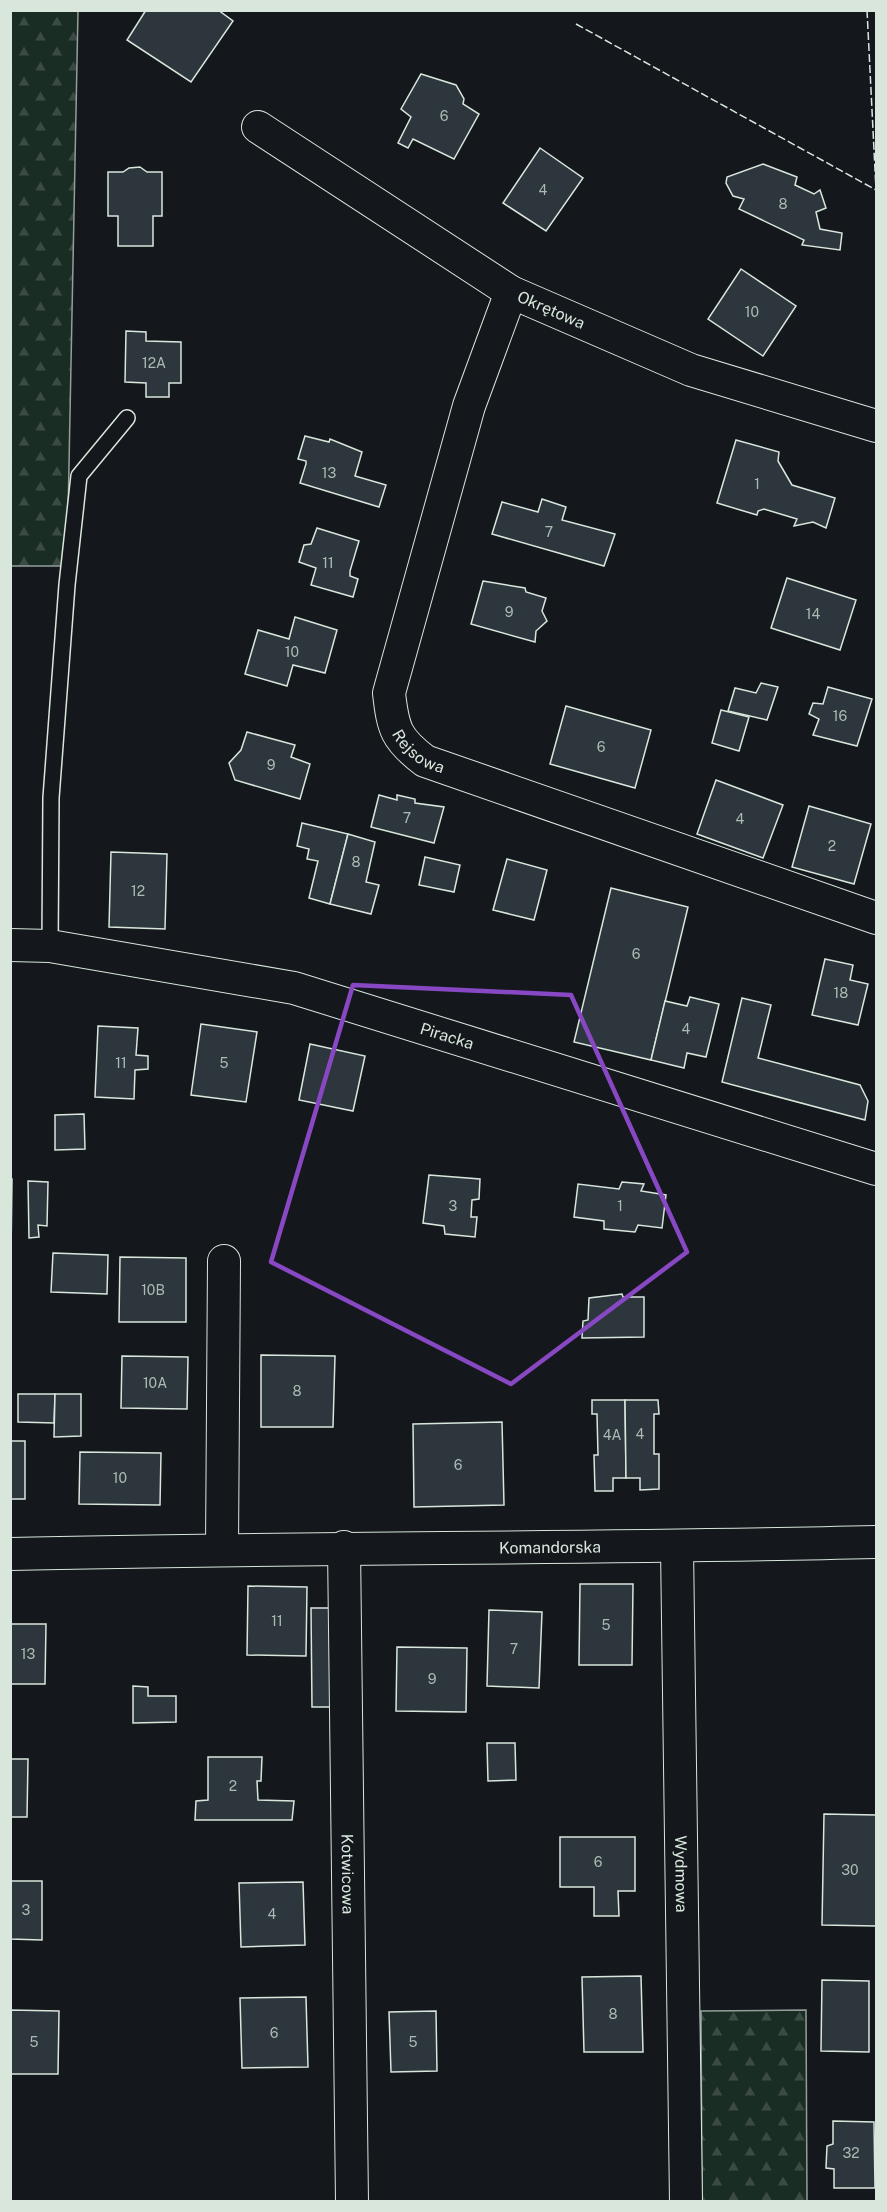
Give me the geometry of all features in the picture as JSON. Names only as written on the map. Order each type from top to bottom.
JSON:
[{"type":"street","name":"Okrętowa","points":[[258,127],[511,292],[691,370],[876,426]]},
{"type":"street","name":"Rejsowa","points":[[511,292],[469,406],[390,693],[392,719],[403,745],[425,761],[876,918]]},
{"type":"street","name":"Piracka","points":[[10,945],[50,946],[294,988],[876,1169]]},
{"type":"street","points":[[222,1548],[224,1261]]},
{"type":"street","name":"Komandorska","points":[[10,1554],[222,1548],[677,1547],[876,1542]]},
{"type":"street","name":"Kotwicowa","points":[[344,1547],[352,2202]]},
{"type":"street","name":"Wydmowa","points":[[677,1547],[686,2202]]},
{"type":"lane","points":[[50,946],[51,798],[67,585],[79,476],[127,418]]},
{"type":"highlighted area","points":[[353,985],[571,995],[687,1252],[511,1384],[271,1262]]},
{"type":"green space","points":[[11,11],[78,11],[67,566],[11,566]]},
{"type":"green space","points":[[806,2010],[807,2201],[702,2201],[701,2011]]},
{"type":"building","points":[[146,10],[218,10],[233,21],[191,82],[127,40]]},
{"type":"building","points":[[421,74],[456,85],[464,99],[463,104],[479,114],[454,159],[413,139],[408,148],[398,143],[411,117],[401,109]]},
{"type":"building","points":[[540,148],[583,178],[546,231],[503,203]]},
{"type":"building","points":[[763,164],[797,177],[795,185],[814,194],[820,190],[826,208],[816,212],[820,229],[842,233],[840,250],[802,245],[804,240],[739,209],[744,199],[733,196],[726,183],[727,177]]},
{"type":"building","points":[[140,167],[147,172],[162,172],[162,216],[153,216],[153,246],[118,246],[118,216],[108,216],[108,172],[123,172],[129,168]]},
{"type":"building","points":[[741,269],[796,306],[763,356],[708,319]]},
{"type":"building","points":[[126,331],[146,332],[146,341],[181,342],[181,383],[169,383],[169,397],[146,397],[146,383],[125,382]]},
{"type":"building","points":[[305,436],[329,442],[330,439],[362,452],[355,476],[386,485],[379,507],[300,483],[306,461],[298,459]]},
{"type":"building","points":[[736,440],[779,452],[778,461],[792,485],[835,498],[826,528],[813,522],[794,526],[797,519],[764,509],[758,511],[757,515],[717,503]]},
{"type":"building","points":[[542,499],[566,507],[562,520],[615,534],[604,566],[492,534],[502,502],[538,512]]},
{"type":"building","points":[[317,528],[359,541],[350,571],[350,576],[358,579],[353,597],[311,585],[316,568],[299,562],[304,545],[311,544]]},
{"type":"building","points":[[787,578],[856,600],[840,650],[771,628]]},
{"type":"building","points":[[483,581],[525,588],[526,592],[546,598],[542,611],[547,621],[536,631],[535,642],[471,624]]},
{"type":"building","points":[[295,617],[337,630],[325,673],[293,665],[287,686],[245,674],[258,630],[289,639]]},
{"type":"building","points":[[761,683],[778,687],[767,720],[728,711],[735,688],[756,693]]},
{"type":"building","points":[[828,687],[872,699],[857,746],[813,735],[819,719],[809,714],[813,703],[823,704]]},
{"type":"building","points":[[566,706],[651,730],[635,788],[550,764]]},
{"type":"building","points":[[721,710],[749,717],[739,751],[712,743]]},
{"type":"building","points":[[247,732],[295,745],[291,757],[310,764],[300,799],[235,780],[229,763],[241,750]]},
{"type":"building","points":[[716,780],[783,805],[763,858],[697,834]]},
{"type":"building","points":[[379,795],[397,800],[397,795],[415,799],[415,803],[444,807],[434,843],[371,827]]},
{"type":"building","points":[[809,806],[871,824],[854,884],[792,867]]},
{"type":"building","points":[[302,823],[348,834],[330,904],[309,898],[318,861],[307,859],[309,849],[297,846]]},
{"type":"building","points":[[348,834],[375,842],[366,882],[379,885],[371,914],[330,904]]},
{"type":"building","points":[[111,852],[167,854],[165,929],[109,927]]},
{"type":"building","points":[[425,857],[460,865],[454,892],[419,885]]},
{"type":"building","points":[[507,859],[547,870],[534,920],[493,910]]},
{"type":"building","points":[[611,888],[688,907],[651,1060],[574,1042]]},
{"type":"building","points":[[825,959],[853,965],[850,980],[868,984],[858,1025],[812,1015]]},
{"type":"building","points":[[690,997],[719,1004],[706,1057],[687,1053],[684,1068],[651,1060],[665,1001],[687,1006]]},
{"type":"building","points":[[742,998],[771,1005],[758,1058],[860,1085],[868,1101],[865,1120],[722,1082]]},
{"type":"building","points":[[201,1024],[257,1032],[246,1102],[191,1095]]},
{"type":"building","points":[[98,1026],[138,1028],[136,1055],[148,1056],[148,1069],[135,1070],[134,1099],[95,1097]]},
{"type":"building","points":[[310,1044],[365,1056],[353,1111],[299,1100]]},
{"type":"building","points":[[84,1114],[85,1149],[55,1150],[55,1115]]},
{"type":"building","points":[[429,1175],[480,1179],[479,1199],[472,1200],[471,1217],[477,1217],[475,1237],[445,1234],[444,1226],[423,1223]]},
{"type":"building","points":[[10,1179],[12,1179],[11,1255],[10,1255]]},
{"type":"building","points":[[28,1181],[48,1182],[47,1226],[38,1225],[39,1237],[29,1238]]},
{"type":"building","points":[[622,1182],[644,1184],[641,1191],[666,1195],[662,1228],[638,1225],[635,1232],[604,1229],[604,1221],[574,1217],[578,1184],[619,1189]]},
{"type":"building","points":[[53,1253],[108,1255],[107,1294],[51,1292]]},
{"type":"building","points":[[120,1257],[186,1258],[186,1322],[119,1322]]},
{"type":"building","points":[[622,1294],[623,1297],[644,1297],[644,1337],[582,1338],[583,1321],[588,1320],[589,1298]]},
{"type":"building","points":[[261,1355],[335,1356],[333,1427],[261,1427]]},
{"type":"building","points":[[122,1356],[188,1357],[187,1409],[121,1408]]},
{"type":"building","points":[[18,1394],[55,1394],[54,1423],[18,1422]]},
{"type":"building","points":[[55,1394],[81,1394],[81,1436],[54,1437]]},
{"type":"building","points":[[592,1400],[625,1400],[626,1478],[613,1478],[613,1491],[595,1491],[594,1455],[598,1455],[597,1414],[592,1414]]},
{"type":"building","points":[[625,1400],[658,1400],[659,1414],[654,1414],[654,1454],[659,1454],[659,1489],[640,1490],[640,1478],[626,1478]]},
{"type":"building","points":[[502,1422],[504,1505],[414,1507],[413,1424]]},
{"type":"building","points":[[10,1441],[25,1441],[25,1499],[10,1499]]},
{"type":"building","points":[[80,1452],[161,1453],[160,1505],[79,1504]]},
{"type":"building","points":[[580,1584],[633,1584],[632,1665],[579,1665]]},
{"type":"building","points":[[248,1586],[307,1587],[306,1656],[247,1655]]},
{"type":"building","points":[[311,1608],[330,1608],[330,1707],[312,1707]]},
{"type":"building","points":[[489,1610],[542,1612],[539,1688],[487,1686]]},
{"type":"building","points":[[10,1624],[46,1624],[45,1684],[10,1684]]},
{"type":"building","points":[[397,1647],[467,1648],[466,1712],[396,1711]]},
{"type":"building","points":[[133,1686],[148,1687],[148,1696],[176,1696],[176,1722],[133,1723]]},
{"type":"building","points":[[487,1743],[515,1743],[516,1780],[488,1781]]},
{"type":"building","points":[[208,1757],[262,1757],[261,1781],[257,1781],[258,1800],[294,1801],[292,1820],[195,1820],[196,1801],[208,1800]]},
{"type":"building","points":[[10,1759],[28,1759],[27,1817],[10,1817]]},
{"type":"building","points":[[824,1814],[876,1815],[876,1926],[822,1925]]},
{"type":"building","points":[[560,1837],[635,1837],[635,1891],[618,1891],[619,1916],[594,1916],[594,1887],[560,1887]]},
{"type":"building","points":[[10,1881],[42,1881],[42,1940],[10,1939]]},
{"type":"building","points":[[303,1882],[305,1945],[241,1947],[239,1883]]},
{"type":"building","points":[[641,1976],[643,2052],[584,2052],[582,1977]]},
{"type":"building","points":[[822,1980],[869,1981],[869,2052],[821,2051]]},
{"type":"building","points":[[306,1997],[308,2067],[242,2068],[240,1998]]},
{"type":"building","points":[[10,2010],[59,2011],[58,2074],[10,2074]]},
{"type":"building","points":[[436,2011],[437,2071],[391,2072],[389,2012]]},
{"type":"building","points":[[833,2121],[874,2122],[875,2188],[834,2188],[834,2169],[826,2168],[827,2146],[833,2144]]},
{"type":"fence","points":[[867,10],[876,190]]},
{"type":"fence","points":[[576,24],[876,190]]}]
